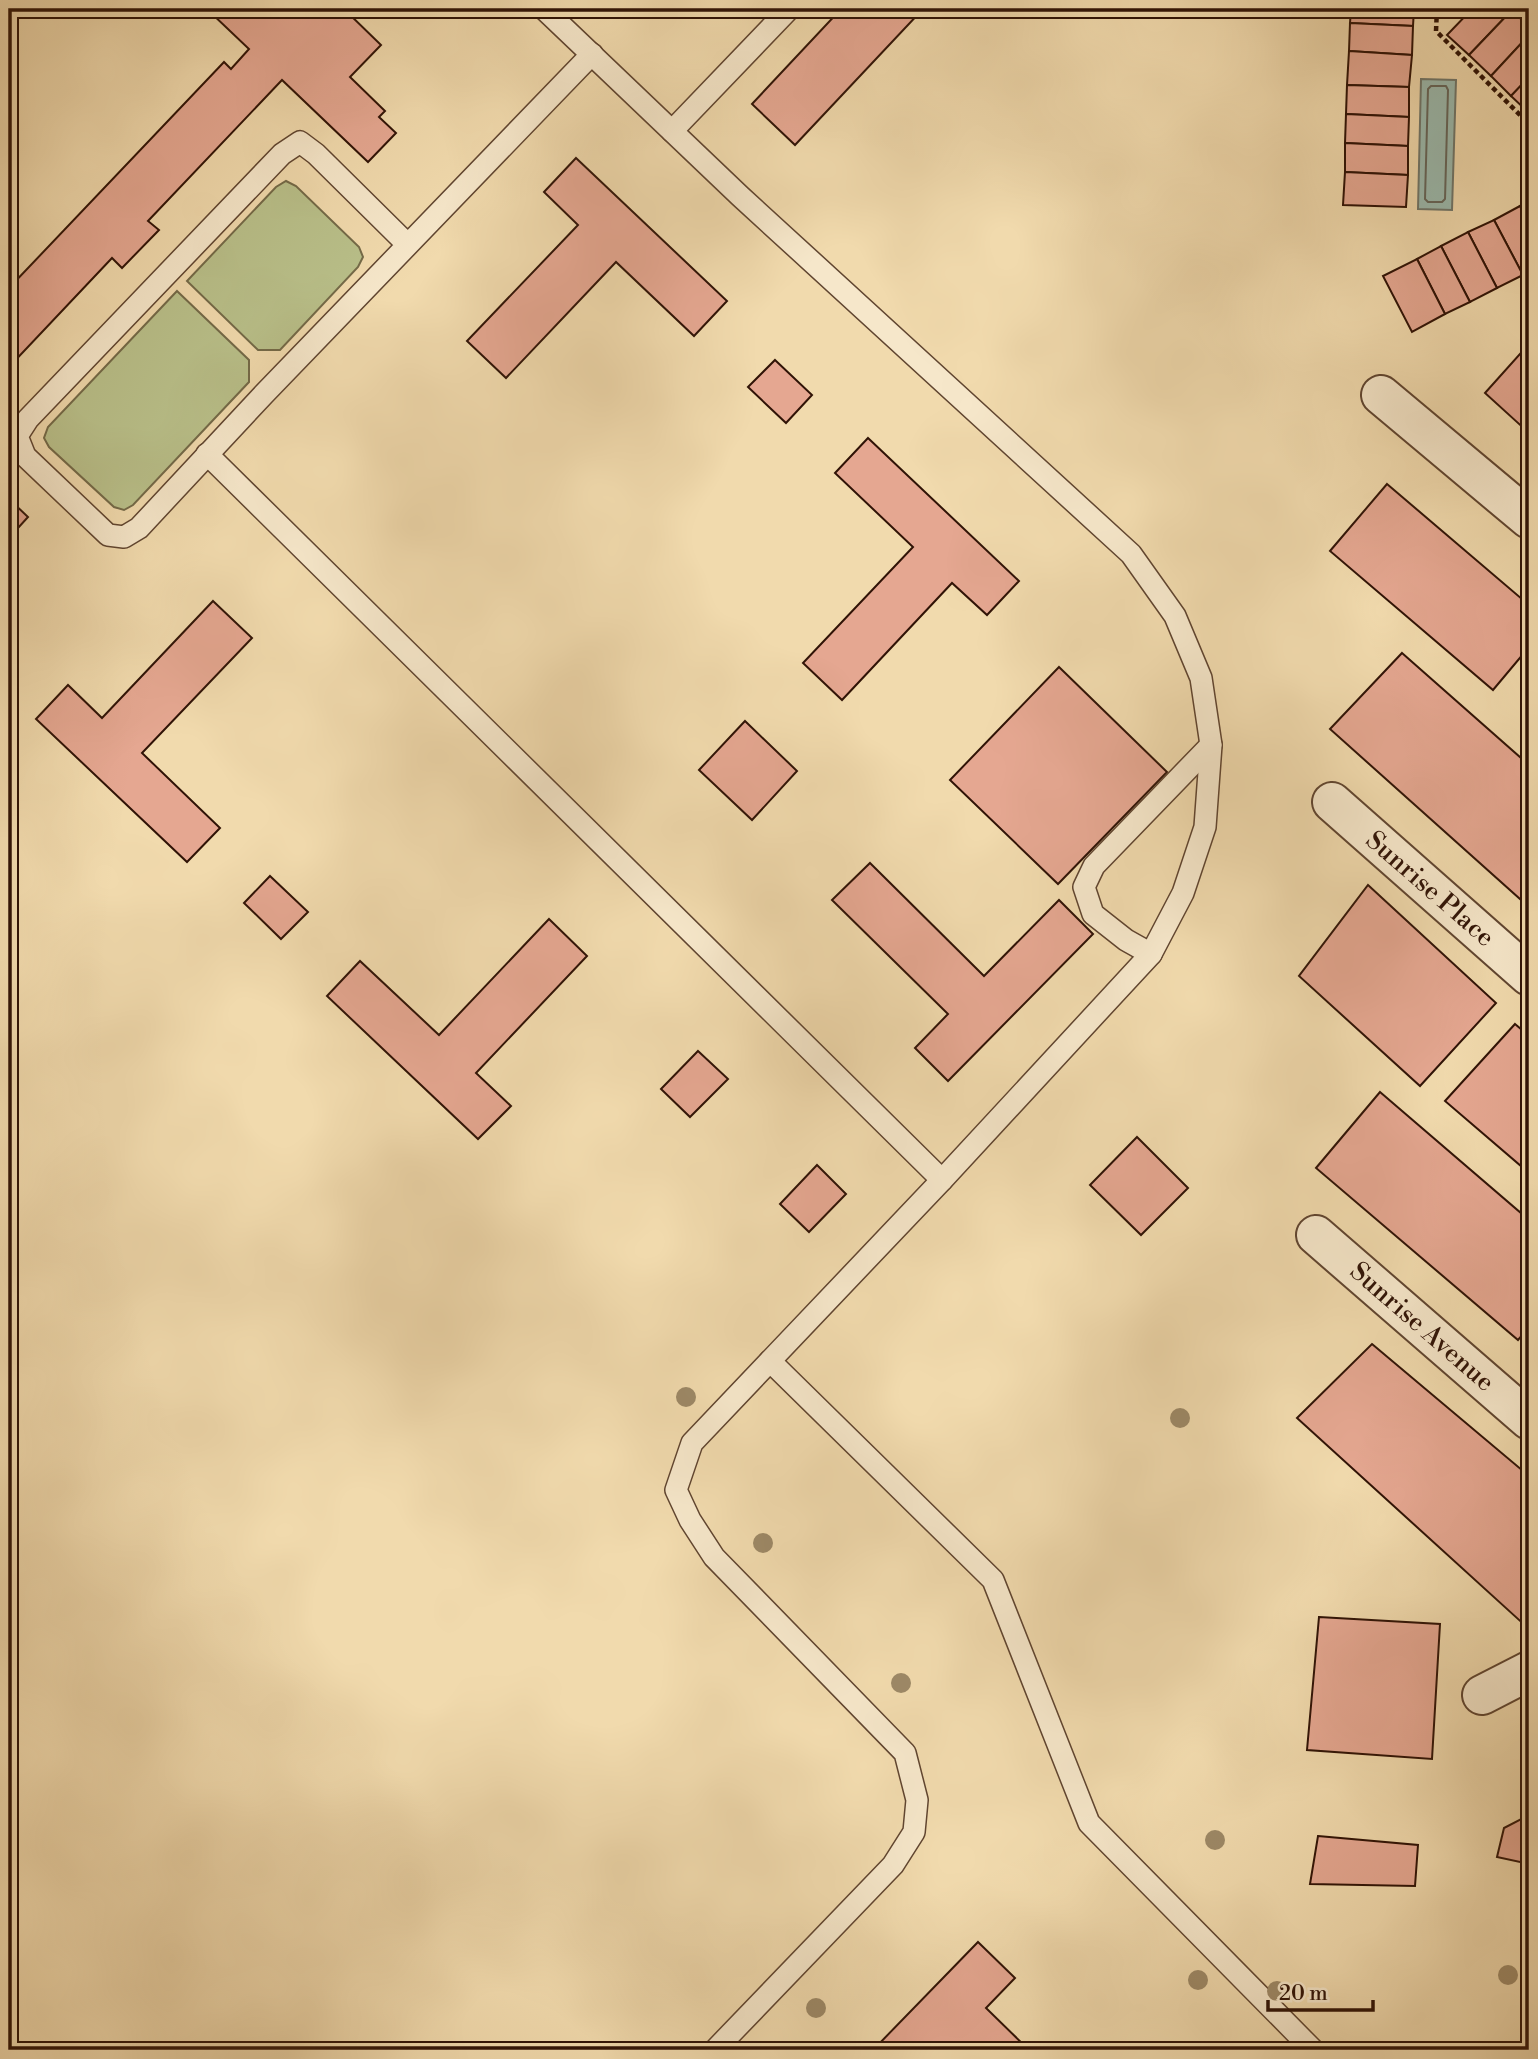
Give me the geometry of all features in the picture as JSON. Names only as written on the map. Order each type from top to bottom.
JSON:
[{"type":"street","points":[[1381,395],[1529,519]]},
{"type":"street","name":"Sunrise Place","points":[[1332,802],[1529,976]]},
{"type":"street","name":"Sunrise Avenue","points":[[1315,1235],[1529,1420]]},
{"type":"street","points":[[1482,1695],[1529,1671]]},
{"type":"lane","points":[[544,9],[672,131],[1131,554],[1175,616],[1201,678],[1211,745],[1205,827],[1183,893],[1151,954],[942,1180],[692,1443],[676,1490],[690,1520],[714,1557],[905,1753],[917,1800],[914,1832],[893,1865],[715,2050]]},
{"type":"lane","points":[[672,131],[789,9]]},
{"type":"lane","points":[[407,244],[316,153],[300,142],[282,154],[263,173],[28,419],[17,436],[25,456],[108,535],[124,537],[139,528],[407,244],[592,54]]},
{"type":"lane","points":[[207,454],[942,1180]]},
{"type":"lane","points":[[1151,954],[1126,940],[1093,914],[1084,887],[1094,866],[1211,745]]},
{"type":"lane","points":[[770,1361],[993,1580],[1089,1824],[1313,2050]]},
{"type":"path","points":[[1437,9],[1436,31],[1529,124]]},
{"type":"green space","points":[[286,181],[296,186],[359,247],[363,257],[358,267],[280,350],[258,350],[187,281],[276,187]]},
{"type":"green space","points":[[177,291],[249,360],[249,382],[133,505],[124,510],[114,507],[49,447],[44,438],[48,427]]},
{"type":"water","points":[[1421,79],[1456,80],[1452,210],[1418,209]]},
{"type":"building","points":[[344,9],[381,45],[350,77],[385,111],[379,117],[396,133],[368,162],[282,80],[148,221],[159,230],[122,268],[112,258],[9,367],[9,288],[224,62],[231,69],[249,49],[209,11]]},
{"type":"building","points":[[841,9],[923,9],[795,145],[752,104]]},
{"type":"building","points":[[1351,9],[1414,9],[1413,26],[1350,23]]},
{"type":"building","points":[[1472,9],[1512,10],[1469,55],[1447,35]]},
{"type":"building","points":[[1512,10],[1529,27],[1529,35],[1491,76],[1469,55]]},
{"type":"building","points":[[1350,23],[1413,26],[1412,55],[1349,51]]},
{"type":"building","points":[[1529,35],[1529,77],[1511,96],[1491,76]]},
{"type":"building","points":[[1349,51],[1412,55],[1409,87],[1347,85]]},
{"type":"building","points":[[1529,77],[1529,113],[1511,96]]},
{"type":"building","points":[[1347,85],[1409,87],[1409,117],[1346,114]]},
{"type":"building","points":[[1346,114],[1409,117],[1408,146],[1345,143]]},
{"type":"building","points":[[1345,143],[1408,146],[1408,175],[1345,172]]},
{"type":"building","points":[[576,158],[727,301],[694,336],[616,262],[506,378],[467,341],[578,225],[544,192]]},
{"type":"building","points":[[1345,172],[1408,175],[1406,207],[1343,205]]},
{"type":"building","points":[[1529,201],[1529,225],[1520,206]]},
{"type":"building","points":[[1520,206],[1529,225],[1529,272],[1523,275],[1494,220]]},
{"type":"building","points":[[1494,220],[1523,275],[1497,288],[1468,232]]},
{"type":"building","points":[[1468,232],[1497,288],[1470,302],[1441,246]]},
{"type":"building","points":[[1441,246],[1470,302],[1445,314],[1417,259]]},
{"type":"building","points":[[1417,259],[1445,314],[1412,332],[1383,276]]},
{"type":"building","points":[[1529,344],[1529,433],[1485,393]]},
{"type":"building","points":[[775,360],[812,395],[786,423],[748,387]]},
{"type":"building","points":[[868,438],[1019,581],[987,615],[952,583],[842,700],[803,663],[913,547],[835,473]]},
{"type":"building","points":[[1387,484],[1529,605],[1529,647],[1493,690],[1330,551]]},
{"type":"building","points":[[9,499],[28,517],[9,538]]},
{"type":"building","points":[[213,601],[252,638],[142,753],[220,828],[187,862],[36,719],[68,685],[102,718]]},
{"type":"building","points":[[1402,653],[1529,765],[1529,907],[1330,729]]},
{"type":"building","points":[[1059,667],[1167,772],[1058,884],[950,780]]},
{"type":"building","points":[[745,721],[797,771],[752,820],[699,770]]},
{"type":"building","points":[[870,863],[984,976],[1059,900],[1093,934],[948,1081],[915,1048],[948,1014],[832,900]]},
{"type":"building","points":[[270,876],[308,912],[281,939],[244,903]]},
{"type":"building","points":[[1368,885],[1496,1003],[1420,1086],[1299,976]]},
{"type":"building","points":[[549,919],[587,956],[476,1073],[511,1106],[478,1139],[327,996],[360,961],[439,1035]]},
{"type":"building","points":[[1515,1024],[1529,1036],[1529,1173],[1445,1101]]},
{"type":"building","points":[[698,1051],[728,1079],[690,1117],[661,1089]]},
{"type":"building","points":[[1380,1092],[1529,1220],[1529,1327],[1518,1340],[1316,1168]]},
{"type":"building","points":[[1137,1137],[1188,1188],[1141,1235],[1090,1185]]},
{"type":"building","points":[[817,1165],[846,1194],[809,1232],[780,1204]]},
{"type":"building","points":[[1372,1344],[1529,1476],[1529,1629],[1297,1418]]},
{"type":"building","points":[[1319,1617],[1440,1624],[1432,1759],[1307,1750]]},
{"type":"building","points":[[1529,1815],[1529,1864],[1497,1857],[1504,1828]]},
{"type":"building","points":[[1318,1836],[1418,1845],[1415,1886],[1310,1884]]},
{"type":"building","points":[[978,1942],[1015,1978],[986,2008],[1029,2050],[873,2050]]}]
